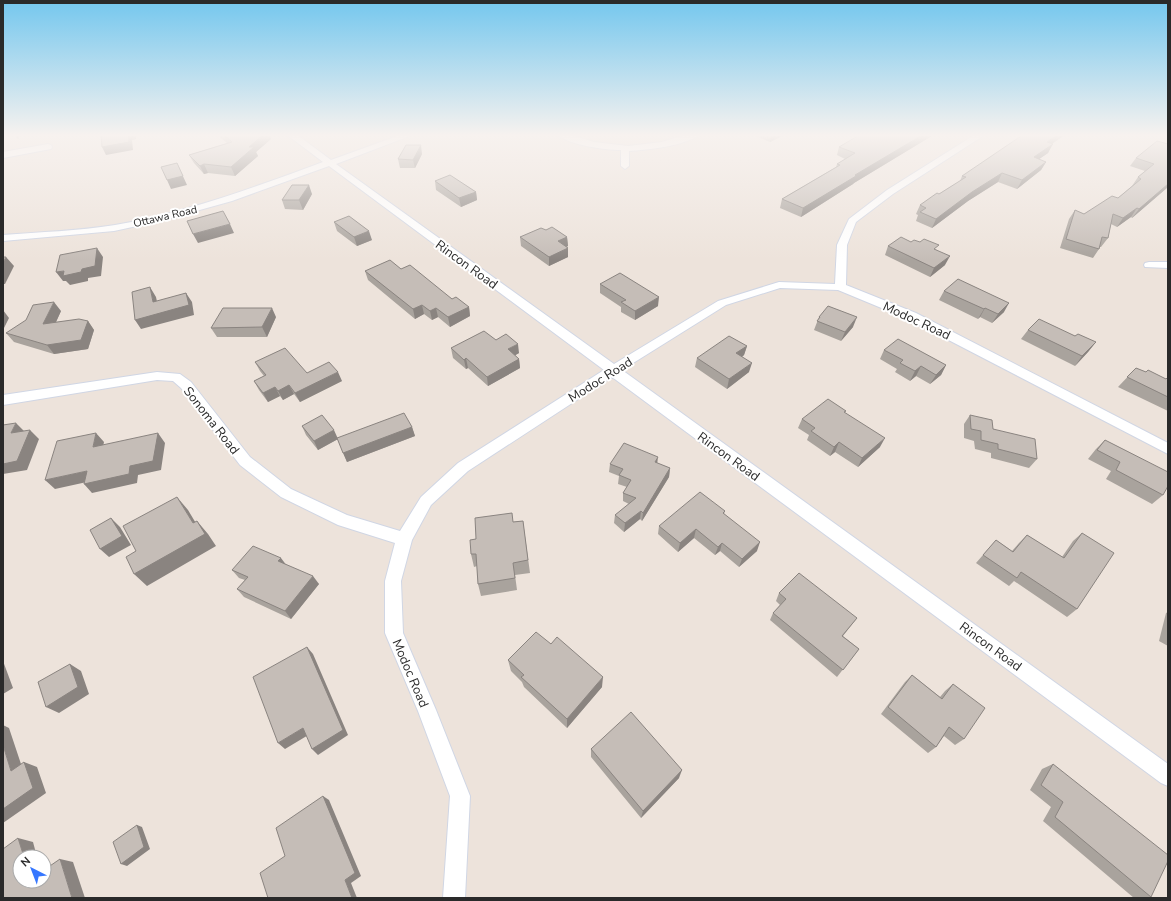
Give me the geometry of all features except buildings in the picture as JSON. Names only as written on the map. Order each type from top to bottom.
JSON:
[{"type":"street","name":"Ottawa Road","points":[[3,238],[114,228],[160,218],[229,199],[293,176]]},
{"type":"street","name":"Rincon Road","points":[[348,176],[1168,776]]},
{"type":"street","points":[[840,287],[842,245],[852,221],[890,192],[915,176]]},
{"type":"street","points":[[1148,265],[1168,266]]},
{"type":"street","name":"Modoc Road","points":[[454,898],[460,796],[427,710],[394,632],[393,582],[404,539],[426,501],[463,467],[613,371],[722,303],[779,285],[840,287],[912,316],[1168,449]]},
{"type":"street","name":"Sonoma Road","points":[[3,400],[157,376],[176,377],[186,385],[245,461],[286,493],[343,520],[404,539]]}]
